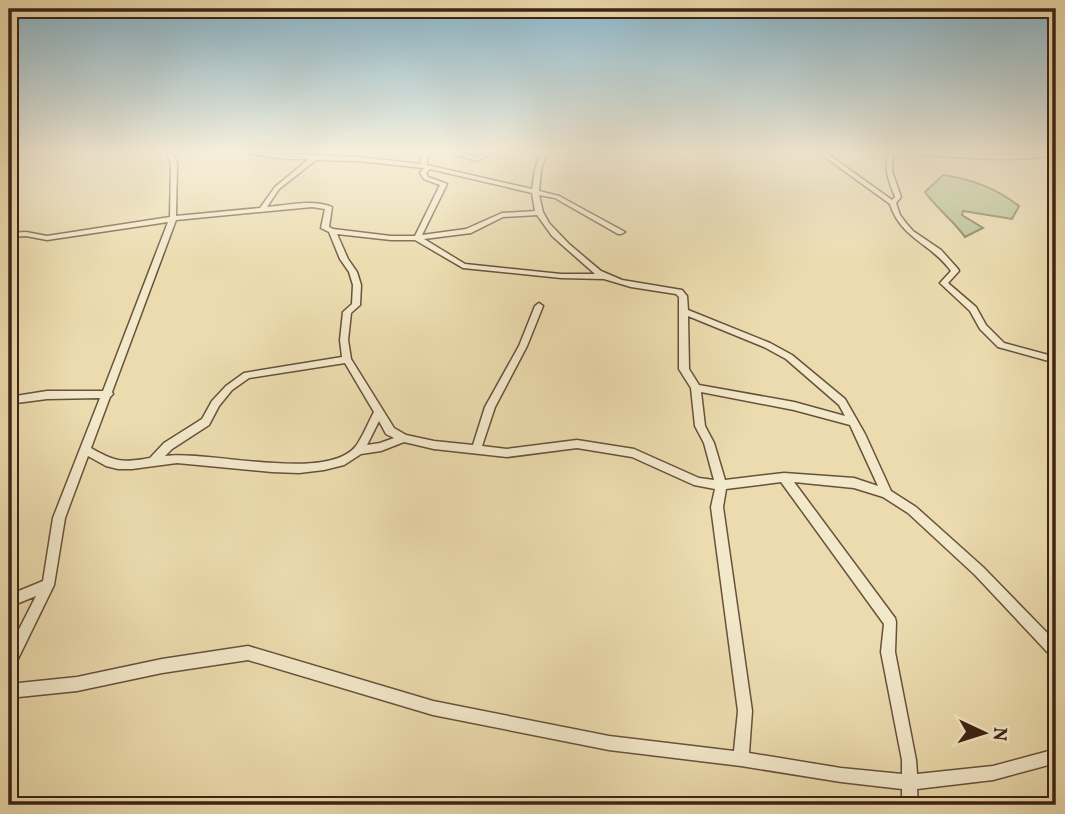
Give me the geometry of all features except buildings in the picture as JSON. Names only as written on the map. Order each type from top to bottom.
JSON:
[{"type":"street","points":[[9,662],[48,585],[59,518],[173,218],[174,190]]},
{"type":"street","points":[[262,210],[276,190]]},
{"type":"street","points":[[417,237],[441,190]]},
{"type":"street","points":[[525,190],[557,197],[621,232]]},
{"type":"street","points":[[874,190],[892,203],[896,219],[910,233],[936,247],[949,261],[955,271],[944,283],[973,309],[983,327],[1001,345],[1056,360]]},
{"type":"street","points":[[892,203],[898,197],[895,190]]},
{"type":"street","points":[[534,192],[539,213],[548,230],[605,277]]},
{"type":"street","points":[[9,236],[26,234],[47,238],[78,235],[173,218],[312,205],[329,207],[326,228],[332,231],[391,238],[417,237],[468,231],[502,215],[539,213]]},
{"type":"street","points":[[332,231],[357,285],[356,305],[347,312],[345,321],[346,359],[390,431],[404,438],[507,453],[577,443],[634,453],[698,482],[721,485],[784,477],[854,483],[887,494],[912,509],[1055,647]]},
{"type":"street","points":[[417,237],[440,249],[463,266],[561,276],[605,277],[679,292],[683,296],[684,369],[696,388],[700,426],[709,443],[721,485],[717,507],[745,711],[741,758]]},
{"type":"street","points":[[476,450],[490,407],[523,346],[539,306]]},
{"type":"street","points":[[684,311],[789,357],[842,402],[887,494]]},
{"type":"street","points":[[153,462],[168,446],[206,422],[215,404],[229,388],[247,375],[346,359]]},
{"type":"street","points":[[696,388],[794,406],[853,422]]},
{"type":"street","points":[[9,400],[47,395],[108,394]]},
{"type":"street","points":[[84,449],[116,465],[177,459],[240,467],[330,467],[351,459],[359,450],[378,413]]},
{"type":"street","points":[[359,450],[381,447],[404,438]]},
{"type":"street","points":[[784,477],[890,622],[888,652],[909,760],[910,805]]},
{"type":"street","points":[[9,601],[48,585]]},
{"type":"street","points":[[9,691],[76,684],[162,666],[248,653],[433,708],[609,743],[741,758],[841,775],[908,782],[992,773],[1056,756]]},
{"type":"green space","points":[[993,190],[1019,206],[1012,219],[963,211],[962,215],[983,228],[965,237],[925,192]]}]
